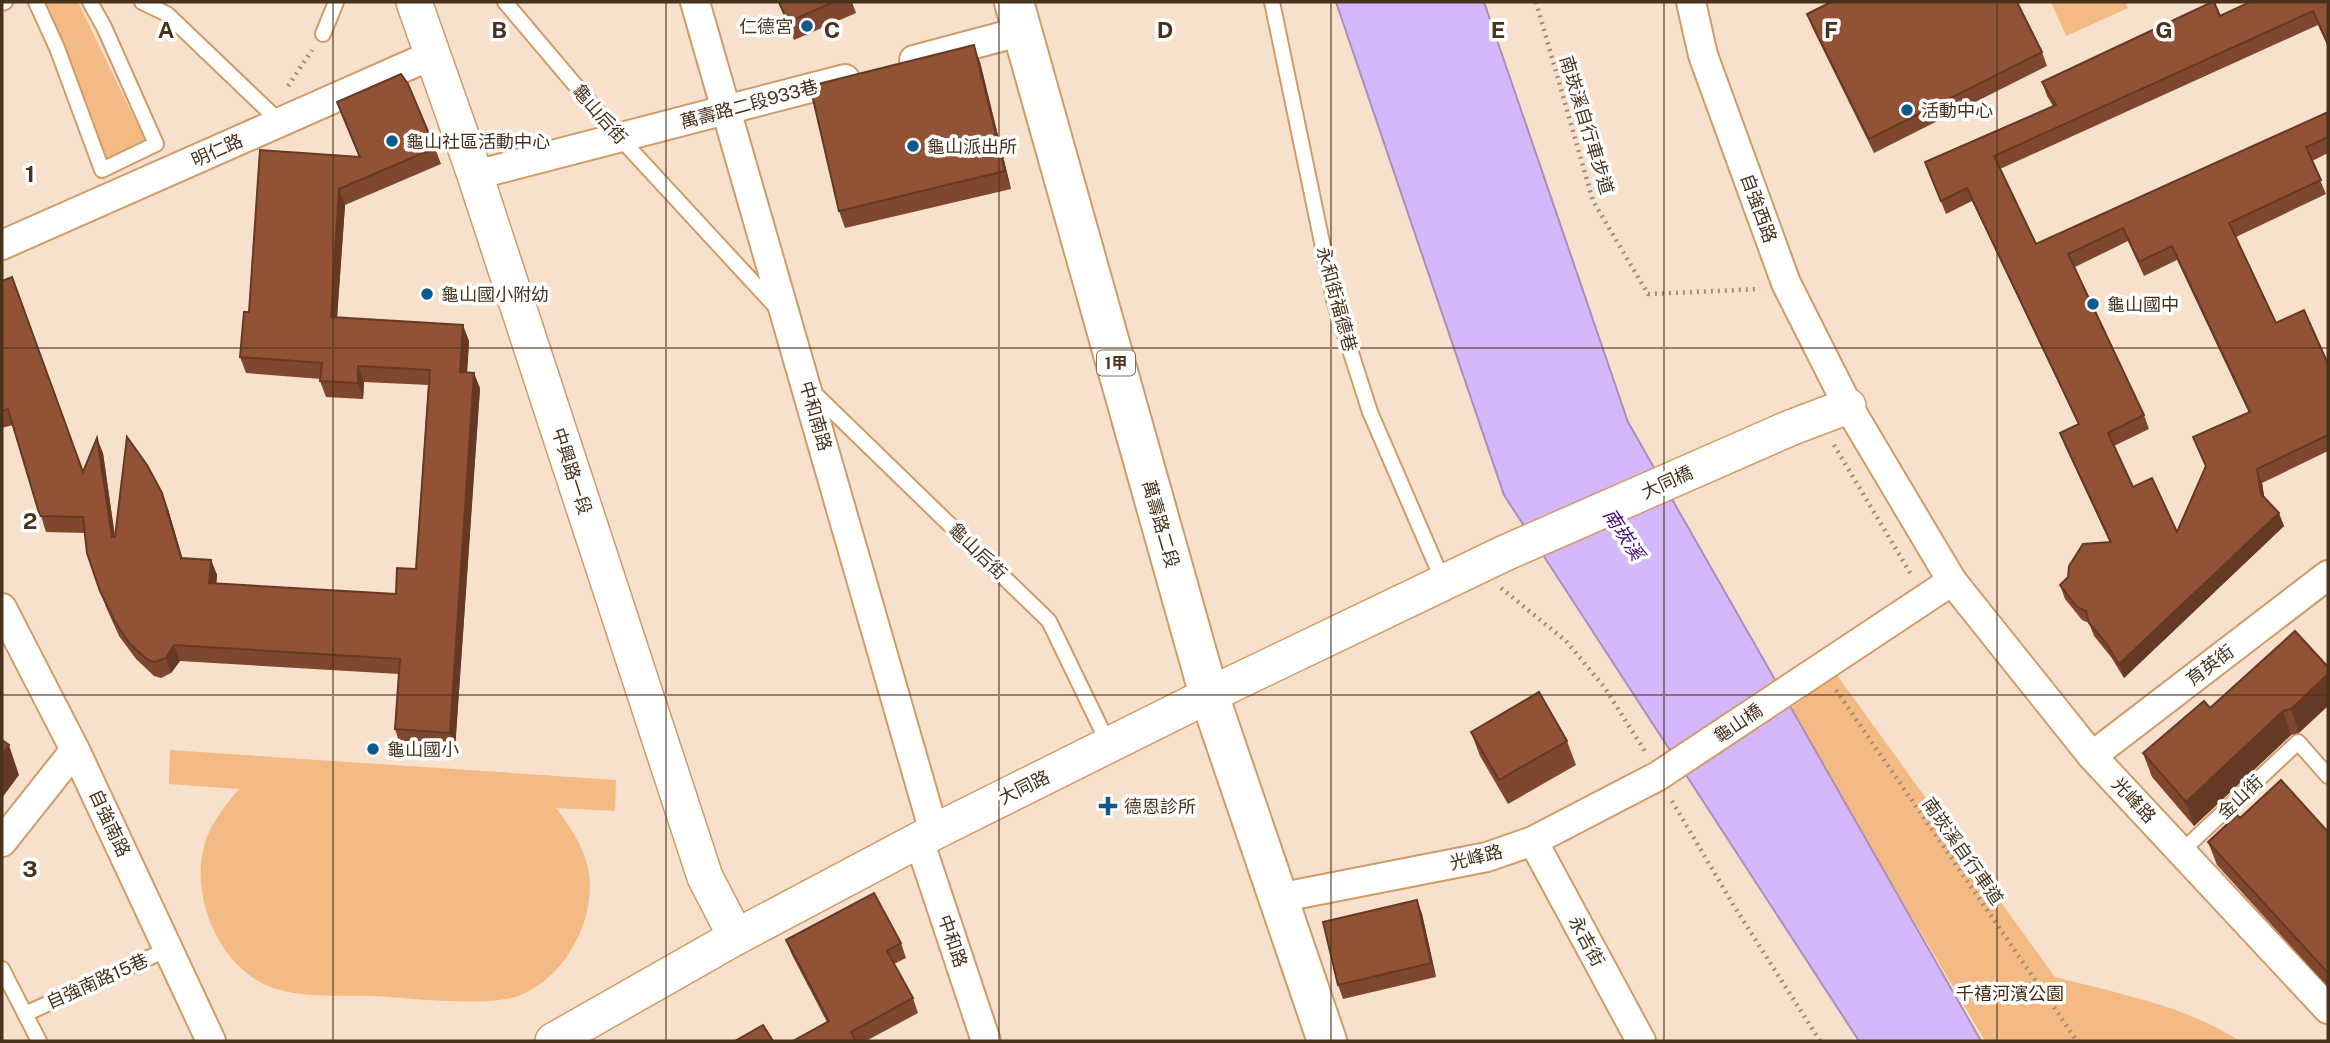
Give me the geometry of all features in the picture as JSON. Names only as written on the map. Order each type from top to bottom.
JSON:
[{"type":"main road","name":"萬壽路二段","points":[[1018,17],[1209,695],[1327,1041]]},
{"type":"street","name":"中興路一段","points":[[414,2],[475,175],[705,877],[736,937]]},
{"type":"street","name":"中和南路","points":[[695,2],[784,316],[807,386],[927,836]]},
{"type":"street","name":"自強西路","points":[[1691,2],[1703,55],[1786,283],[1848,406]]},
{"type":"street","name":"萬壽路二段933巷","points":[[475,175],[881,69],[1018,17]]},
{"type":"street","name":"明仁路","points":[[2,245],[276,117],[432,55]]},
{"type":"street","name":"大同橋","points":[[1491,560],[1790,428],[1848,406]]},
{"type":"street","name":"光峰路","points":[[1848,406],[1952,581],[2092,755],[2328,1009]]},
{"type":"street","name":"大同路","points":[[553,1041],[736,937],[927,836],[1209,695],[1491,560]]},
{"type":"street","name":"育英街","points":[[2092,755],[2328,575]]},
{"type":"street","points":[[1824,679],[1952,581]]},
{"type":"street","name":"自強南路","points":[[2,608],[75,750],[211,1041]]},
{"type":"street","name":"龜山橋","points":[[1661,778],[1824,679]]},
{"type":"street","points":[[2,842],[75,750]]},
{"type":"street","name":"光峰路","points":[[1278,898],[1487,858],[1533,841],[1661,778]]},
{"type":"street","name":"中和路","points":[[927,836],[986,1041]]},
{"type":"street","name":"永吉街","points":[[1533,841],[1641,1041]]},
{"type":"lane","points":[[36,2],[57,48],[102,170],[156,144],[104,27],[90,2]]},
{"type":"lane","points":[[142,2],[167,14],[276,117]]},
{"type":"lane","points":[[323,34],[336,2]]},
{"type":"lane","name":"龜山后街","points":[[505,2],[620,138],[784,316]]},
{"type":"lane","name":"永和街福德巷","points":[[1272,2],[1334,300],[1370,412],[1443,583]]},
{"type":"lane","name":"龜山后街","points":[[807,386],[1049,621],[1109,745]]},
{"type":"lane","name":"金山街","points":[[2182,851],[2298,742],[2328,776]]},
{"type":"lane","name":"自強南路15巷","points":[[25,1014],[169,949]]},
{"type":"lane","points":[[2,969],[39,1041]]},
{"type":"path","name":"南崁溪自行車步道","points":[[1536,2],[1593,201],[1648,293],[1767,289]]},
{"type":"path","points":[[276,117],[323,34]]},
{"type":"path","points":[[1832,441],[1913,578]]},
{"type":"path","points":[[1491,560],[1504,592],[1566,641],[1605,688],[1661,778],[1734,906],[1820,1041]]},
{"type":"path","name":"南崁溪自行車道","points":[[1824,679],[2077,1041]]},
{"type":"green space","points":[[31,2],[78,2],[151,153],[109,166],[57,36]]},
{"type":"green space","points":[[2051,2],[2125,2],[2128,8],[2066,36]]},
{"type":"green space","name":"千禧河濱公園","points":[[1837,675],[2055,977],[2174,1010],[2197,1018],[2240,1041],[1985,1041],[1789,709]]},
{"type":"green space","points":[[170,750],[616,780],[615,811],[556,808],[575,836],[588,868],[588,905],[576,942],[552,974],[537,986],[507,999],[470,1002],[293,993],[268,986],[234,961],[210,923],[204,901],[202,857],[207,837],[221,811],[239,789],[169,784]]},
{"type":"water","name":"南崁溪","points":[[1336,2],[1484,2],[1628,422],[1981,1041],[1859,1041],[1504,495]]},
{"type":"building","points":[[779,2],[834,2],[788,22]]},
{"type":"building","name":"活動中心","points":[[1831,2],[2017,2],[2042,52],[1869,139],[1807,14]]},
{"type":"building","points":[[2212,2],[2220,16],[2250,2],[2328,2],[2328,44],[2313,11],[1994,156],[2036,244],[2328,112],[2328,137],[2306,147],[2321,180],[2229,223],[2276,323],[2304,310],[2328,364],[2328,435],[2257,469],[2261,494],[2279,513],[2119,664],[2089,623],[2086,611],[2077,607],[2060,585],[2068,577],[2069,566],[2083,544],[2111,542],[2060,433],[2079,424],[1967,188],[1941,201],[1925,162],[2056,105],[2042,82]],"holes":[[[2123,228],[2139,262],[2172,246],[2250,412],[2193,437],[2206,466],[2177,532],[2152,478],[2133,487],[2108,433],[2144,415],[2068,254]]]},
{"type":"building","name":"龜山派出所","points":[[974,45],[1005,171],[839,211],[810,86]]},
{"type":"building","points":[[401,74],[408,84],[435,148],[339,189],[331,317],[463,325],[460,372],[474,373],[450,733],[395,729],[400,659],[174,645],[166,658],[155,662],[148,660],[130,644],[114,620],[100,591],[87,553],[83,517],[40,516],[8,409],[2,411],[2,281],[12,277],[83,472],[97,438],[112,537],[115,537],[127,437],[147,465],[162,493],[181,558],[211,560],[209,583],[396,594],[397,568],[416,569],[430,370],[358,366],[358,383],[320,381],[322,363],[240,357],[244,312],[249,312],[260,150],[360,157],[337,102]]},
{"type":"building","points":[[2295,631],[2328,667],[2328,674],[2291,709],[2283,711],[2186,802],[2143,753],[2204,701],[2210,708]]},
{"type":"building","points":[[1539,692],[1567,741],[1499,780],[1471,732]]},
{"type":"building","points":[[2,740],[9,745],[2,754]]},
{"type":"building","points":[[2281,780],[2328,832],[2328,973],[2208,842],[2237,815],[2240,818]]},
{"type":"building","points":[[874,893],[901,943],[887,951],[913,998],[851,1032],[856,1041],[793,1041],[829,1021],[786,940]]},
{"type":"building","points":[[1417,900],[1431,963],[1338,985],[1323,922]]},
{"type":"building","points":[[763,1025],[773,1041],[735,1041]]},
{"type":"place","name":"仁德宮","points":[[807,26]]},
{"type":"place","name":"活動中心","points":[[1907,110]]},
{"type":"place","name":"龜山社區活動中心","points":[[392,141]]},
{"type":"place","name":"龜山派出所","points":[[913,146]]},
{"type":"place","name":"龜山國小附幼","points":[[427,294]]},
{"type":"place","name":"龜山國中","points":[[2093,304]]},
{"type":"place","name":"龜山國小","points":[[373,749]]},
{"type":"place","name":"德恩診所","points":[[1108,806]]}]
